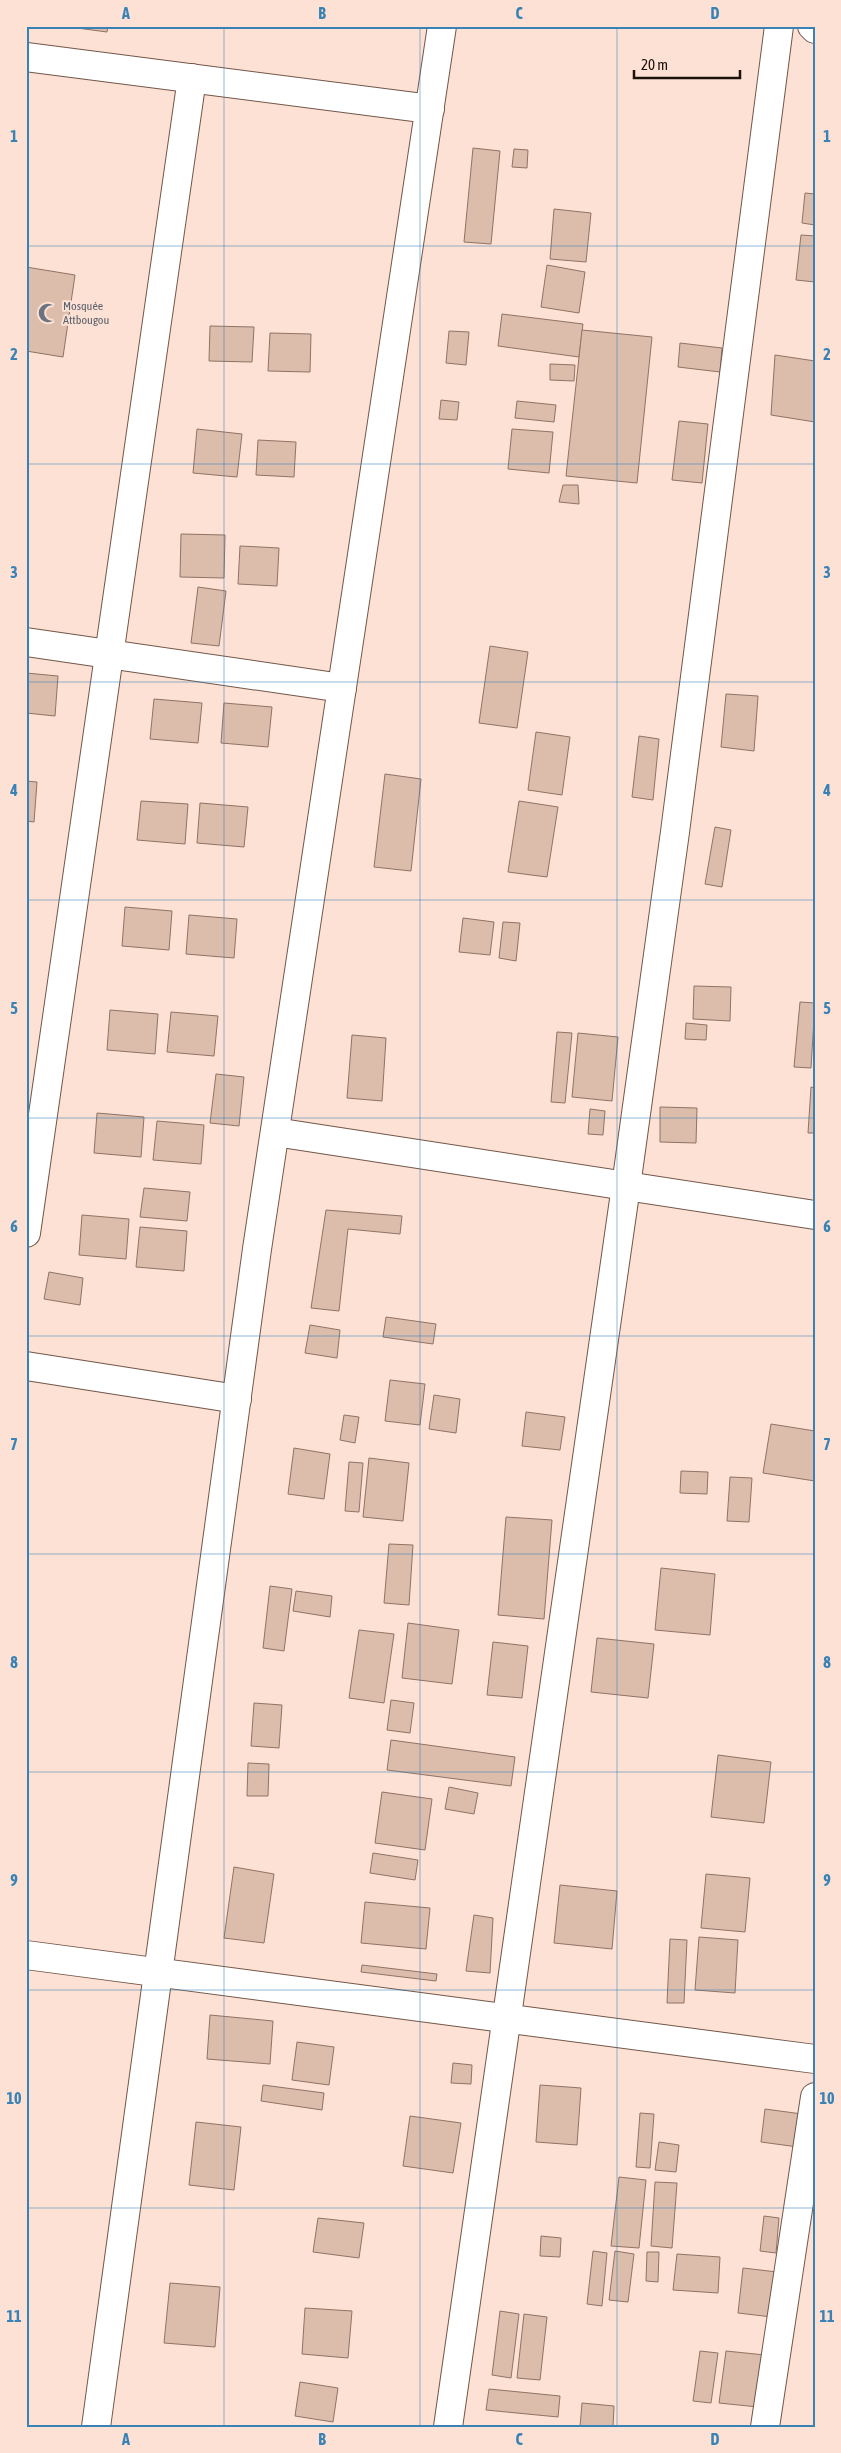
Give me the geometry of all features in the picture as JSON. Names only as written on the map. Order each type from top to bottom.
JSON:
[{"type":"street","points":[[96,2427],[275,1132],[442,26]]},
{"type":"street","points":[[448,2427],[508,2019],[678,812],[779,26]]},
{"type":"street","points":[[812,26],[815,29]]},
{"type":"street","points":[[26,56],[430,109]]},
{"type":"street","points":[[26,1233],[192,78]]},
{"type":"street","points":[[26,642],[342,688]]},
{"type":"street","points":[[275,1132],[815,1216]]},
{"type":"street","points":[[26,1366],[237,1399]]},
{"type":"street","points":[[26,1955],[815,2059]]},
{"type":"street","points":[[765,2427],[815,2097]]},
{"type":"building","points":[[62,26],[108,26],[107,32]]},
{"type":"building","points":[[473,148],[500,151],[491,244],[464,242]]},
{"type":"building","points":[[514,149],[528,150],[527,168],[512,167]]},
{"type":"building","points":[[805,193],[815,194],[815,225],[802,223]]},
{"type":"building","points":[[554,209],[591,213],[586,262],[550,259]]},
{"type":"building","points":[[801,235],[815,236],[815,282],[796,280]]},
{"type":"building","points":[[547,265],[585,272],[579,313],[541,307]]},
{"type":"building","name":"Mosquée Attbougou","points":[[26,267],[75,275],[63,357],[26,351]]},
{"type":"building","points":[[502,314],[583,324],[579,357],[498,346]]},
{"type":"building","points":[[210,326],[254,327],[252,362],[209,361]]},
{"type":"building","points":[[582,330],[652,337],[637,483],[566,476]]},
{"type":"building","points":[[449,331],[469,332],[466,365],[446,363]]},
{"type":"building","points":[[270,333],[311,334],[310,372],[268,371]]},
{"type":"building","points":[[680,343],[722,348],[720,372],[678,367]]},
{"type":"building","points":[[775,355],[815,361],[815,422],[771,415]]},
{"type":"building","points":[[550,364],[575,365],[574,381],[550,380]]},
{"type":"building","points":[[441,400],[459,402],[457,420],[439,419]]},
{"type":"building","points":[[517,401],[556,405],[554,422],[515,418]]},
{"type":"building","points":[[679,421],[708,424],[702,483],[672,480]]},
{"type":"building","points":[[197,429],[242,434],[237,477],[193,473]]},
{"type":"building","points":[[512,429],[553,432],[549,473],[508,469]]},
{"type":"building","points":[[258,440],[296,442],[294,477],[256,475]]},
{"type":"building","points":[[563,485],[578,485],[579,504],[559,502]]},
{"type":"building","points":[[181,534],[225,535],[224,578],[180,577]]},
{"type":"building","points":[[240,546],[279,548],[277,586],[238,584]]},
{"type":"building","points":[[198,587],[226,591],[219,646],[191,643]]},
{"type":"building","points":[[490,646],[528,652],[517,728],[479,723]]},
{"type":"building","points":[[26,673],[58,676],[55,716],[26,713]]},
{"type":"building","points":[[726,694],[758,696],[754,751],[721,747]]},
{"type":"building","points":[[154,699],[202,703],[198,743],[150,739]]},
{"type":"building","points":[[224,703],[272,707],[268,747],[221,743]]},
{"type":"building","points":[[536,732],[570,737],[562,795],[528,790]]},
{"type":"building","points":[[639,736],[659,739],[653,800],[632,797]]},
{"type":"building","points":[[385,774],[421,779],[411,871],[374,867]]},
{"type":"building","points":[[26,781],[37,782],[34,822],[26,821]]},
{"type":"building","points":[[141,801],[188,804],[185,844],[137,840]]},
{"type":"building","points":[[519,801],[558,807],[547,877],[508,872]]},
{"type":"building","points":[[200,803],[248,807],[244,847],[197,843]]},
{"type":"building","points":[[715,827],[731,830],[722,887],[705,884]]},
{"type":"building","points":[[125,907],[172,911],[169,950],[122,946]]},
{"type":"building","points":[[189,915],[237,919],[234,958],[186,954]]},
{"type":"building","points":[[463,918],[494,922],[490,955],[459,952]]},
{"type":"building","points":[[503,922],[520,923],[516,961],[499,958]]},
{"type":"building","points":[[694,986],[731,987],[730,1021],[693,1019]]},
{"type":"building","points":[[800,1002],[815,1003],[811,1068],[794,1067]]},
{"type":"building","points":[[110,1010],[158,1014],[155,1054],[107,1050]]},
{"type":"building","points":[[171,1012],[218,1016],[214,1056],[167,1052]]},
{"type":"building","points":[[686,1023],[707,1025],[706,1040],[685,1039]]},
{"type":"building","points":[[557,1032],[572,1033],[565,1103],[551,1102]]},
{"type":"building","points":[[578,1033],[618,1037],[612,1101],[572,1097]]},
{"type":"building","points":[[352,1035],[386,1038],[382,1101],[347,1098]]},
{"type":"building","points":[[216,1074],[244,1077],[239,1126],[210,1123]]},
{"type":"building","points":[[811,1087],[815,1088],[815,1133],[808,1133]]},
{"type":"building","points":[[660,1107],[697,1108],[696,1143],[660,1142]]},
{"type":"building","points":[[590,1109],[605,1111],[603,1135],[588,1134]]},
{"type":"building","points":[[97,1113],[144,1117],[141,1157],[94,1153]]},
{"type":"building","points":[[157,1121],[204,1125],[201,1164],[153,1160]]},
{"type":"building","points":[[144,1188],[190,1192],[187,1221],[140,1217]]},
{"type":"building","points":[[326,1210],[402,1216],[400,1234],[348,1229],[339,1311],[311,1308]]},
{"type":"building","points":[[82,1215],[129,1219],[126,1259],[79,1255]]},
{"type":"building","points":[[140,1227],[187,1231],[184,1271],[136,1267]]},
{"type":"building","points":[[49,1272],[83,1278],[80,1305],[44,1299]]},
{"type":"building","points":[[386,1317],[436,1324],[433,1344],[383,1337]]},
{"type":"building","points":[[310,1325],[340,1330],[337,1358],[305,1353]]},
{"type":"building","points":[[390,1380],[425,1384],[420,1425],[385,1421]]},
{"type":"building","points":[[434,1395],[460,1399],[456,1433],[429,1429]]},
{"type":"building","points":[[526,1412],[565,1417],[560,1450],[522,1446]]},
{"type":"building","points":[[344,1415],[359,1417],[355,1443],[340,1440]]},
{"type":"building","points":[[771,1424],[815,1431],[815,1481],[763,1473]]},
{"type":"building","points":[[294,1448],[330,1454],[324,1499],[288,1494]]},
{"type":"building","points":[[369,1458],[409,1463],[403,1521],[363,1517]]},
{"type":"building","points":[[349,1462],[363,1463],[359,1512],[345,1511]]},
{"type":"building","points":[[681,1471],[708,1472],[707,1494],[680,1493]]},
{"type":"building","points":[[730,1477],[752,1478],[749,1522],[727,1521]]},
{"type":"building","points":[[506,1517],[552,1520],[544,1619],[498,1615]]},
{"type":"building","points":[[389,1544],[413,1545],[409,1605],[384,1603]]},
{"type":"building","points":[[661,1568],[715,1574],[710,1635],[655,1630]]},
{"type":"building","points":[[270,1586],[292,1589],[284,1651],[263,1648]]},
{"type":"building","points":[[296,1591],[332,1596],[330,1617],[293,1611]]},
{"type":"building","points":[[408,1623],[459,1630],[452,1684],[402,1678]]},
{"type":"building","points":[[359,1630],[394,1634],[384,1703],[349,1698]]},
{"type":"building","points":[[597,1638],[654,1644],[648,1698],[591,1692]]},
{"type":"building","points":[[493,1642],[528,1646],[522,1698],[487,1695]]},
{"type":"building","points":[[391,1700],[414,1703],[410,1733],[387,1730]]},
{"type":"building","points":[[254,1703],[282,1705],[279,1748],[251,1746]]},
{"type":"building","points":[[391,1740],[515,1757],[511,1786],[387,1770]]},
{"type":"building","points":[[718,1755],[771,1762],[764,1823],[711,1817]]},
{"type":"building","points":[[248,1763],[269,1764],[268,1796],[247,1796]]},
{"type":"building","points":[[449,1787],[478,1793],[474,1814],[445,1809]]},
{"type":"building","points":[[382,1792],[432,1799],[425,1850],[375,1843]]},
{"type":"building","points":[[373,1853],[418,1860],[415,1880],[370,1873]]},
{"type":"building","points":[[234,1867],[274,1874],[264,1943],[224,1938]]},
{"type":"building","points":[[706,1874],[750,1878],[745,1932],[701,1928]]},
{"type":"building","points":[[560,1885],[617,1891],[612,1949],[554,1943]]},
{"type":"building","points":[[365,1902],[430,1908],[426,1949],[361,1943]]},
{"type":"building","points":[[474,1915],[493,1918],[490,1973],[466,1971]]},
{"type":"building","points":[[699,1937],[738,1940],[735,1993],[695,1990]]},
{"type":"building","points":[[670,1939],[687,1940],[684,2003],[667,2003]]},
{"type":"building","points":[[362,1965],[437,1974],[436,1981],[361,1972]]},
{"type":"building","points":[[210,2015],[273,2021],[270,2064],[207,2059]]},
{"type":"building","points":[[297,2042],[334,2047],[329,2085],[292,2080]]},
{"type":"building","points":[[453,2063],[472,2065],[471,2084],[451,2083]]},
{"type":"building","points":[[263,2085],[324,2093],[322,2110],[261,2101]]},
{"type":"building","points":[[540,2085],[581,2088],[577,2145],[536,2142]]},
{"type":"building","points":[[765,2109],[802,2114],[798,2147],[761,2142]]},
{"type":"building","points":[[640,2113],[654,2114],[650,2168],[636,2167]]},
{"type":"building","points":[[410,2116],[461,2123],[453,2173],[403,2166]]},
{"type":"building","points":[[196,2122],[241,2127],[234,2190],[189,2185]]},
{"type":"building","points":[[659,2142],[679,2145],[676,2172],[655,2170]]},
{"type":"building","points":[[619,2177],[646,2180],[639,2248],[611,2246]]},
{"type":"building","points":[[655,2182],[677,2183],[672,2248],[651,2246]]},
{"type":"building","points":[[764,2216],[779,2218],[776,2253],[760,2251]]},
{"type":"building","points":[[318,2218],[364,2223],[359,2258],[313,2252]]},
{"type":"building","points":[[541,2236],[561,2238],[560,2257],[540,2256]]},
{"type":"building","points":[[593,2251],[607,2253],[602,2306],[587,2304]]},
{"type":"building","points":[[615,2251],[634,2254],[628,2302],[609,2300]]},
{"type":"building","points":[[647,2252],[659,2252],[658,2282],[646,2281]]},
{"type":"building","points":[[677,2254],[720,2257],[718,2293],[673,2290]]},
{"type":"building","points":[[743,2268],[777,2272],[772,2317],[738,2313]]},
{"type":"building","points":[[170,2283],[220,2287],[215,2347],[164,2343]]},
{"type":"building","points":[[305,2308],[352,2311],[348,2358],[302,2354]]},
{"type":"building","points":[[500,2311],[519,2314],[511,2378],[492,2375]]},
{"type":"building","points":[[524,2314],[547,2317],[540,2380],[517,2378]]},
{"type":"building","points":[[700,2351],[718,2353],[711,2403],[693,2401]]},
{"type":"building","points":[[726,2351],[765,2355],[758,2407],[719,2403]]},
{"type":"building","points":[[300,2382],[338,2388],[333,2422],[295,2416]]},
{"type":"building","points":[[489,2389],[560,2396],[558,2417],[486,2410]]},
{"type":"building","points":[[582,2403],[614,2406],[613,2427],[580,2427]]},
{"type":"place","name":"Mosquée Attbougou","points":[[48,313]]}]
